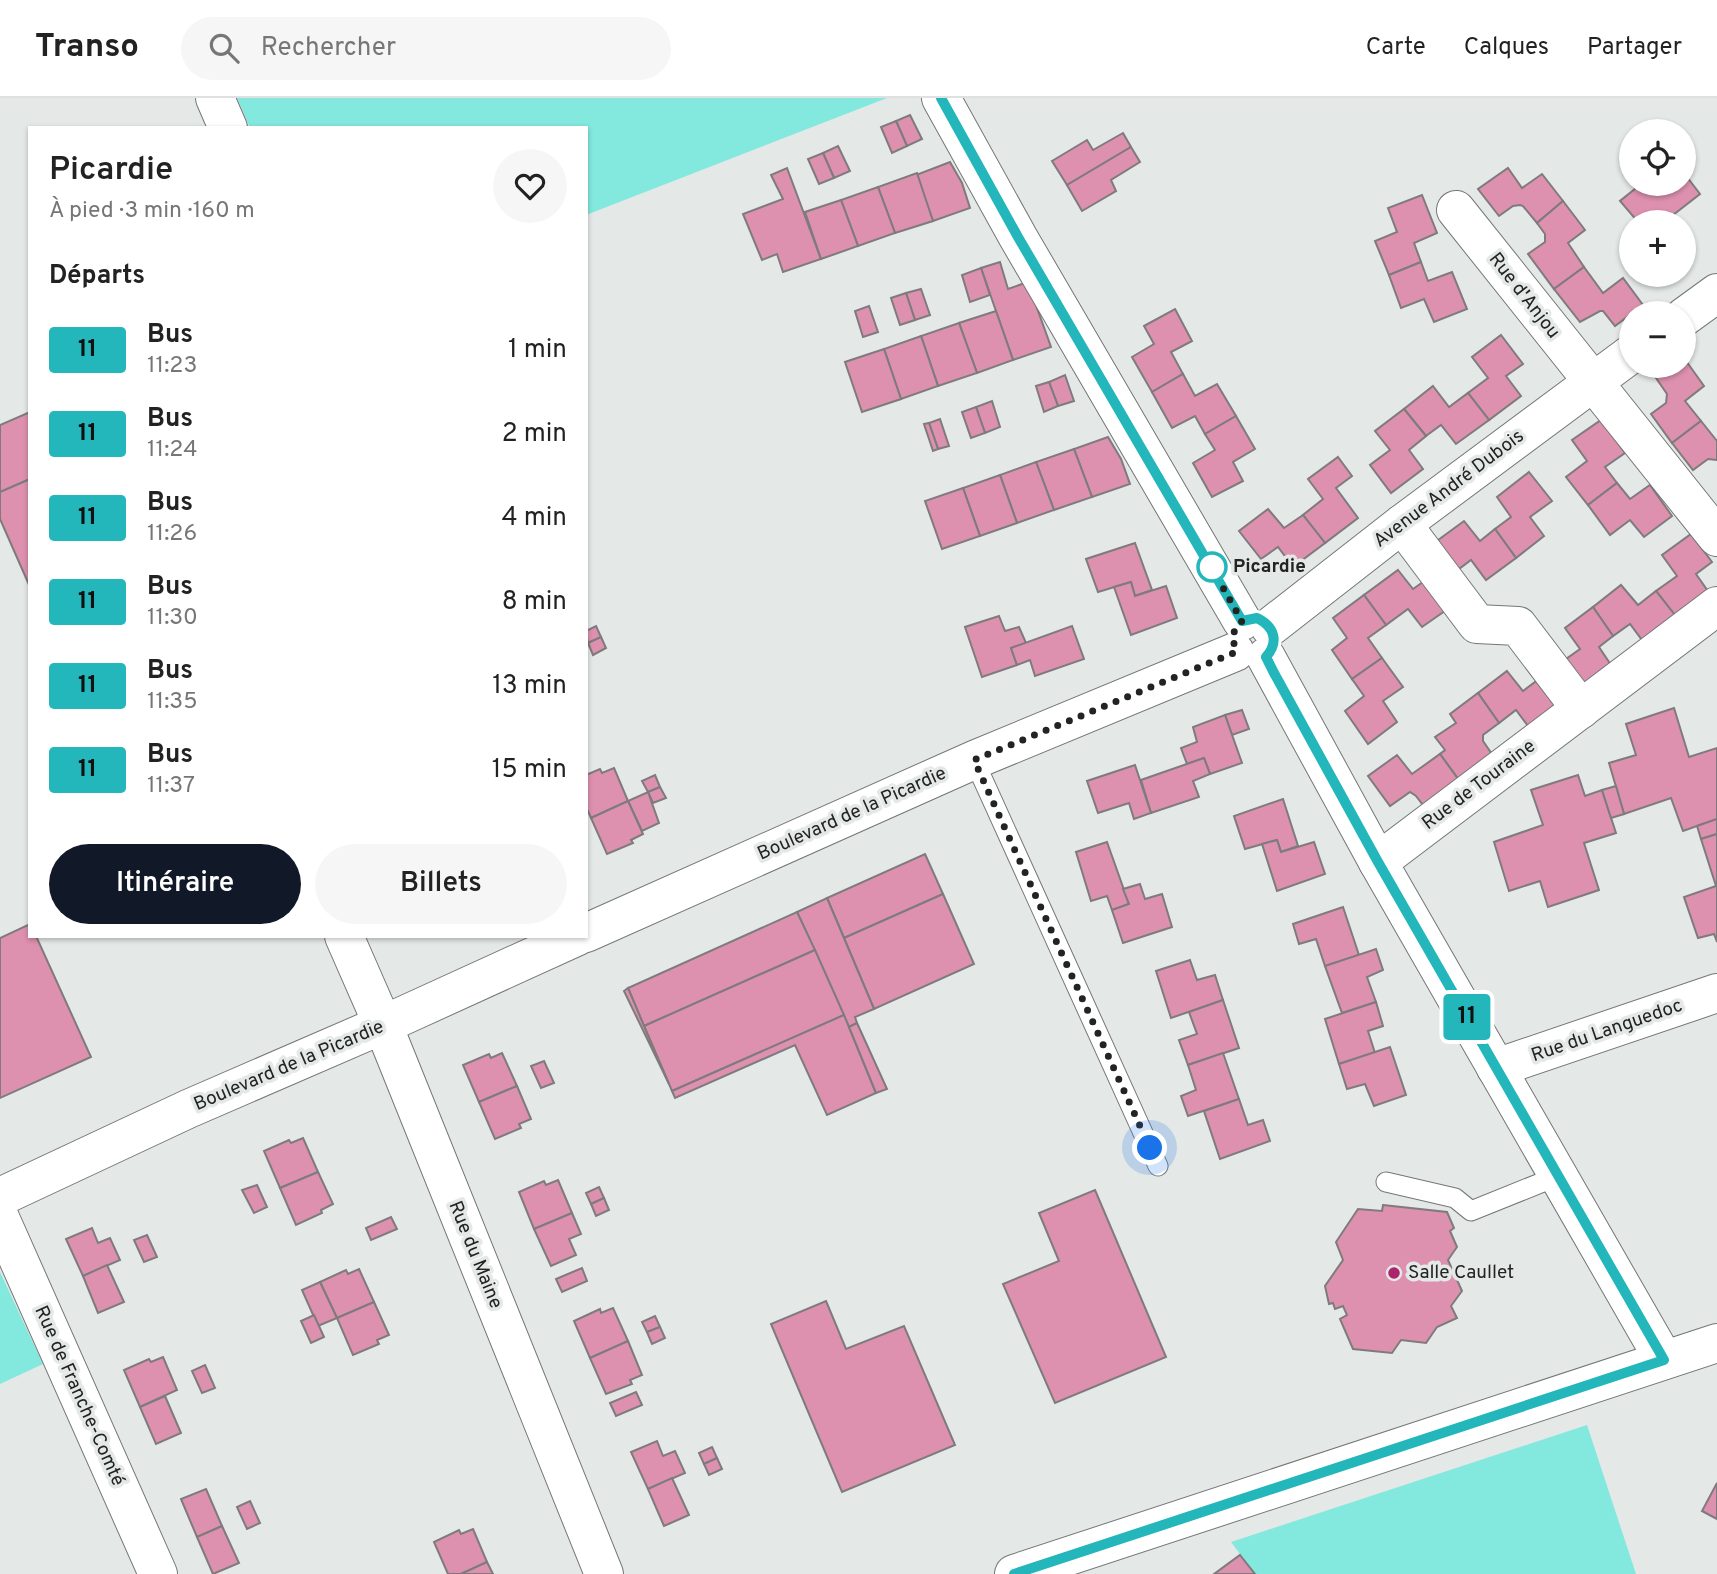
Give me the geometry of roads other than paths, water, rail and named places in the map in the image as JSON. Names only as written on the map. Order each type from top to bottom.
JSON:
[{"type":"street","points":[[215,98],[227,126]]},
{"type":"street","points":[[941,98],[1018,237],[1254,639],[1378,862],[1664,1360]]},
{"type":"street","name":"Rue d'Anjou","points":[[1456,210],[1592,382]]},
{"type":"street","points":[[1696,308],[1717,293]]},
{"type":"street","name":"Avenue André Dubois","points":[[1254,639],[1402,524],[1619,363]]},
{"type":"street","points":[[1592,382],[1717,537]]},
{"type":"street","points":[[1402,524],[1477,624],[1518,626],[1581,709]]},
{"type":"street","name":"Rue de Touraine","points":[[1378,862],[1717,606]]},
{"type":"street","name":"Boulevard de la Picardie","points":[[588,932],[1254,639]]},
{"type":"street","name":"Rue du Maine","points":[[345,938],[383,1025],[604,1574]]},
{"type":"street","name":"Boulevard de la Picardie","points":[[0,1197],[188,1109],[383,1025],[574,938]]},
{"type":"street","name":"Rue du Languedoc","points":[[1496,1068],[1717,993]]},
{"type":"street","name":"Rue de Franche-Comté","points":[[0,1218],[158,1574]]},
{"type":"street","points":[[1014,1574],[1717,1343]]},
{"type":"lane","points":[[974,760],[1158,1166]]},
{"type":"lane","points":[[1386,1182],[1455,1198],[1471,1210],[1559,1178]]},
{"type":"place","name":"Picardie","points":[[1212,567]]},
{"type":"place","name":"Salle Caullet","points":[[1394,1273]]}]
